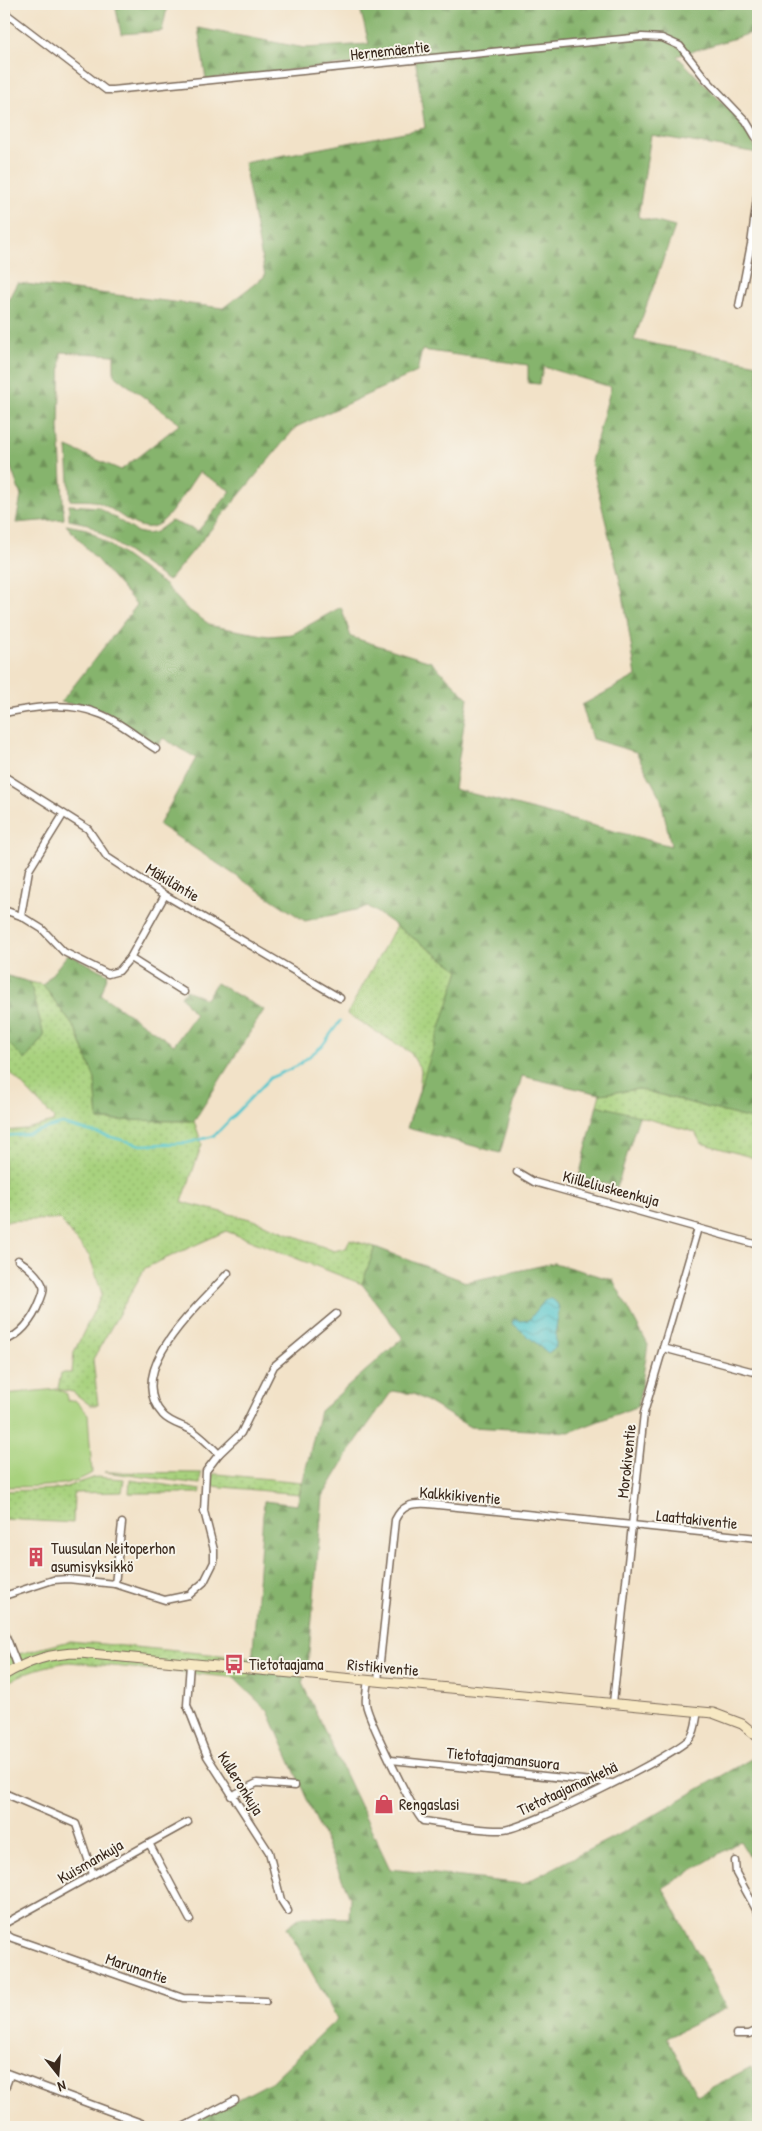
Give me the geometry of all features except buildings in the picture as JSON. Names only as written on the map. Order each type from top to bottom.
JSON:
[{"type":"street","name":"Hernemäentie","points":[[4,12],[106,90],[642,37],[662,38],[680,46],[705,78],[746,121],[758,142]]},
{"type":"street","points":[[739,306],[751,244],[758,190]]},
{"type":"street","points":[[4,713],[44,706],[65,706],[100,714],[156,749]]},
{"type":"street","name":"Mäkiläntie","points":[[4,776],[88,830],[107,857],[164,895],[340,998]]},
{"type":"street","points":[[21,916],[29,870],[63,815]]},
{"type":"street","points":[[4,910],[21,916],[42,929],[64,952],[108,974],[119,971],[130,958],[164,895]]},
{"type":"street","points":[[130,958],[184,992]]},
{"type":"street","name":"Kiilleliuskeenkuja","points":[[517,1172],[534,1182],[681,1221],[698,1228],[758,1245]]},
{"type":"street","name":"Morokiventie","points":[[613,1703],[644,1413],[698,1228]]},
{"type":"street","points":[[4,1341],[26,1328],[34,1318],[44,1292],[42,1285],[32,1272],[18,1260]]},
{"type":"street","points":[[219,1454],[194,1432],[164,1417],[155,1404],[151,1382],[158,1356],[172,1336],[228,1274]]},
{"type":"street","points":[[4,1596],[53,1580],[68,1579],[115,1584],[165,1600],[189,1595],[204,1582],[214,1562],[214,1550],[204,1511],[206,1471],[219,1454],[241,1433],[274,1366],[336,1314]]},
{"type":"street","points":[[663,1348],[758,1374]]},
{"type":"street","name":"Kalkkikiventie","points":[[378,1681],[395,1520],[399,1512],[406,1506],[428,1504],[632,1526]]},
{"type":"street","points":[[115,1584],[122,1523]]},
{"type":"street","name":"Laattakiventie","points":[[632,1526],[758,1538]]},
{"type":"street","points":[[4,1631],[18,1667]]},
{"type":"street","name":"Ristikiventie","points":[[4,1675],[18,1667],[46,1656],[62,1653],[698,1711],[725,1717],[742,1724],[758,1737]]},
{"type":"street","name":"Kulleronkuja","points":[[190,1664],[187,1705],[207,1756],[269,1852],[281,1900],[288,1911]]},
{"type":"street","name":"Tietotaajamankehä","points":[[368,1680],[366,1705],[407,1797],[423,1821],[504,1830],[521,1826],[612,1783],[680,1746],[691,1737],[698,1711]]},
{"type":"street","name":"Tietotaajamansuora","points":[[391,1760],[612,1783]]},
{"type":"street","points":[[232,1796],[257,1783],[295,1786]]},
{"type":"street","points":[[4,1793],[76,1824],[93,1874]]},
{"type":"street","name":"Kuismankuja","points":[[4,1924],[93,1874],[150,1845],[188,1822]]},
{"type":"street","points":[[150,1845],[190,1920]]},
{"type":"street","points":[[735,1862],[736,1873],[758,1913]]},
{"type":"street","name":"Marunantie","points":[[4,1934],[182,1998],[266,2001]]},
{"type":"street","points":[[736,2034],[749,2034],[758,2030]]},
{"type":"street","points":[[4,2091],[7,2074],[152,2127]]},
{"type":"street","points":[[183,2127],[235,2100]]},
{"type":"green space","points":[[115,4],[168,4],[162,31],[121,34]]},
{"type":"green space","points":[[359,4],[758,4],[758,31],[677,56],[743,124],[758,153],[651,135],[638,217],[675,227],[634,340],[758,364],[758,1121],[639,1089],[600,1094],[522,1076],[500,1153],[407,1128],[459,970],[369,907],[305,921],[159,825],[196,758],[163,738],[157,747],[104,711],[61,702],[137,605],[66,525],[87,529],[165,585],[187,609],[212,626],[269,636],[293,634],[341,607],[351,637],[431,662],[468,698],[454,789],[671,846],[661,799],[636,752],[592,739],[582,705],[636,676],[623,594],[591,461],[611,387],[544,367],[539,384],[528,383],[528,365],[422,350],[417,372],[296,427],[168,581],[88,524],[69,520],[69,505],[98,507],[137,532],[147,534],[156,532],[171,521],[198,531],[231,491],[199,472],[167,517],[150,527],[134,524],[97,502],[70,500],[67,447],[121,470],[180,424],[114,375],[114,355],[61,352],[59,427],[64,519],[16,523],[21,496],[4,448],[4,308],[17,283],[223,308],[265,276],[244,163],[425,128],[415,57],[206,79],[198,28],[305,48],[369,44]]},
{"type":"green space","points":[[396,926],[459,970],[419,1094],[421,1070],[410,1052],[347,1014]]},
{"type":"green space","points":[[68,954],[108,974],[101,995],[174,1045],[195,1015],[181,996],[186,990],[206,999],[216,983],[264,1010],[194,1121],[98,1120],[95,1079],[76,1030],[43,985]]},
{"type":"green space","points":[[4,975],[30,982],[44,1036],[25,1060],[4,1039]]},
{"type":"green space","points":[[30,982],[43,985],[76,1030],[95,1079],[98,1120],[194,1121],[202,1144],[182,1202],[254,1220],[334,1251],[346,1248],[350,1240],[375,1247],[362,1284],[226,1231],[145,1268],[93,1359],[98,1405],[90,1405],[73,1392],[58,1389],[61,1373],[72,1373],[74,1352],[102,1294],[90,1257],[59,1219],[4,1221],[4,1131],[26,1129],[53,1122],[54,1118],[4,1066],[4,1039],[25,1059],[44,1036]]},
{"type":"green space","points":[[639,1089],[758,1121],[758,1159],[701,1143],[695,1132],[597,1105],[600,1094]]},
{"type":"green space","points":[[597,1105],[639,1116],[617,1187],[579,1177]]},
{"type":"green space","points":[[375,1247],[466,1282],[554,1263],[613,1280],[648,1345],[638,1406],[570,1432],[470,1427],[414,1394],[392,1391],[355,1443],[323,1496],[308,1664],[302,1683],[390,1869],[523,1884],[629,1829],[758,1755],[758,1857],[752,1861],[740,1841],[663,1888],[727,2008],[667,2037],[697,2095],[751,2067],[758,2081],[758,2127],[186,2127],[271,2082],[337,2019],[287,1927],[300,1917],[349,1918],[350,1897],[268,1711],[233,1677],[251,1678],[264,1501],[297,1505],[320,1411],[403,1338],[362,1284]]},
{"type":"green space","points":[[58,1389],[67,1394],[67,1401],[75,1400],[88,1414],[92,1473],[72,1482],[61,1484],[4,1487],[4,1394]]},
{"type":"green space","points":[[104,1472],[201,1473],[200,1484]]},
{"type":"green space","points":[[213,1474],[302,1482],[299,1494],[212,1486]]},
{"type":"green space","points":[[96,1477],[124,1479],[122,1492],[74,1493],[73,1523],[4,1519],[4,1491],[60,1489]]},
{"type":"green space","points":[[130,1480],[201,1490],[200,1493],[129,1493]]},
{"type":"green space","points":[[70,1641],[252,1658],[251,1679],[69,1662],[35,1670],[19,1676],[4,1685],[4,1659],[7,1657]]},
{"type":"water","points":[[550,1298],[558,1306],[559,1312],[556,1328],[556,1347],[548,1353],[512,1323],[514,1319],[521,1321],[529,1320],[545,1300]]},
{"type":"waterway","points":[[4,1136],[27,1134],[62,1124],[141,1145],[187,1143],[214,1136],[270,1078],[297,1066],[322,1046],[340,1021]]},
{"type":"place","name":"Tuusulan Neitoperhon asumisyksikkö","points":[[36,1557]]},
{"type":"place","name":"Tietotaajama","points":[[234,1664]]},
{"type":"place","name":"Rengaslasi","points":[[384,1804]]}]
